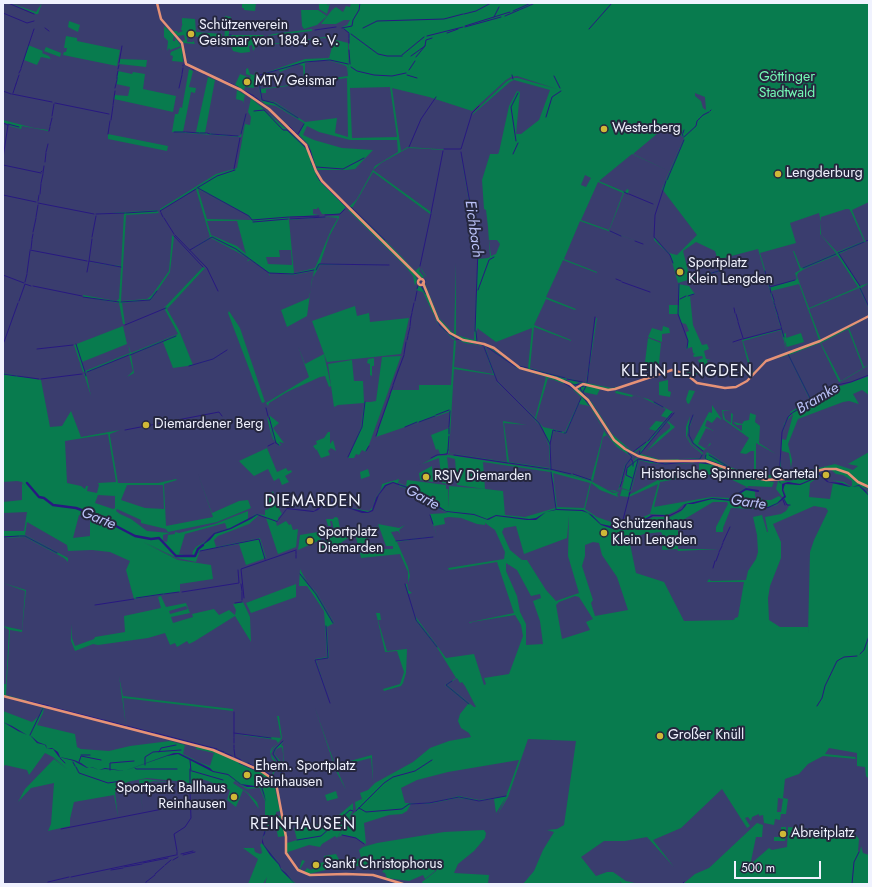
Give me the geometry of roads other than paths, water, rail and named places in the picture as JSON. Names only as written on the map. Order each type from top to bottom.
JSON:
[{"type":"main road","points":[[157,3],[161,19],[181,41],[185,56],[184,61],[189,66],[235,87],[264,105],[306,145],[317,174],[322,181],[403,259],[420,280],[423,280],[422,284],[438,320],[452,335],[465,341],[490,346],[520,368],[562,380],[576,388],[590,402],[612,438],[635,455],[658,461],[706,461],[752,478],[779,480],[829,468],[838,469],[848,473],[858,482],[869,487]]},
{"type":"main road","points":[[420,280],[418,284],[422,284]]},
{"type":"main road","points":[[576,388],[583,384],[615,389],[672,370],[686,374],[697,383],[733,388],[742,384],[751,377],[766,361],[820,342],[869,316]]},
{"type":"main road","points":[[3,696],[217,751],[270,777],[274,782],[286,837],[286,853],[298,870],[310,876],[344,874],[373,875],[403,884]]},
{"type":"waterway","points":[[8,3],[34,14]]},
{"type":"waterway","points":[[342,28],[352,26],[353,20],[359,10],[360,3]]},
{"type":"waterway","points":[[464,14],[476,11],[491,3]]},
{"type":"waterway","points":[[513,11],[531,3]]},
{"type":"waterway","points":[[589,29],[612,3]]},
{"type":"waterway","points":[[505,16],[533,4]]},
{"type":"waterway","points":[[494,17],[499,7]]},
{"type":"waterway","points":[[465,26],[510,12]]},
{"type":"waterway","points":[[3,13],[27,23],[34,21]]},
{"type":"waterway","points":[[363,28],[377,21],[444,19],[463,14]]},
{"type":"waterway","points":[[465,27],[501,17]]},
{"type":"waterway","points":[[315,30],[336,27]]},
{"type":"waterway","points":[[427,36],[463,27]]},
{"type":"waterway","points":[[45,28],[49,31]]},
{"type":"waterway","points":[[21,68],[34,29]]},
{"type":"waterway","points":[[344,29],[349,33]]},
{"type":"waterway","points":[[447,33],[458,29]]},
{"type":"waterway","points":[[351,34],[378,54],[387,56],[402,56]]},
{"type":"waterway","points":[[402,55],[424,37]]},
{"type":"waterway","points":[[411,56],[425,46],[426,40],[432,38]]},
{"type":"waterway","points":[[119,63],[122,46]]},
{"type":"waterway","points":[[416,57],[425,46]]},
{"type":"waterway","points":[[349,50],[350,64]]},
{"type":"waterway","points":[[260,75],[305,62],[330,60],[348,64]]},
{"type":"waterway","points":[[409,70],[415,61]]},
{"type":"waterway","points":[[184,64],[191,68]]},
{"type":"waterway","points":[[118,69],[119,65]]},
{"type":"waterway","points":[[351,67],[357,71],[374,75],[392,76],[406,73]]},
{"type":"waterway","points":[[182,74],[183,68]]},
{"type":"waterway","points":[[19,73],[21,69]]},
{"type":"waterway","points":[[117,76],[118,71]]},
{"type":"waterway","points":[[16,84],[19,75]]},
{"type":"waterway","points":[[179,88],[182,75]]},
{"type":"waterway","points":[[207,75],[211,77]]},
{"type":"waterway","points":[[407,75],[417,78]]},
{"type":"waterway","points":[[512,75],[513,79]]},
{"type":"waterway","points":[[258,76],[262,100],[274,103],[298,118]]},
{"type":"waterway","points":[[554,76],[560,88]]},
{"type":"waterway","points":[[115,88],[117,80]]},
{"type":"waterway","points":[[223,80],[238,87]]},
{"type":"waterway","points":[[13,93],[16,84]]},
{"type":"waterway","points":[[3,91],[11,94]]},
{"type":"waterway","points":[[113,105],[115,91]]},
{"type":"waterway","points":[[245,91],[254,96]]},
{"type":"waterway","points":[[546,117],[552,97],[561,91]]},
{"type":"waterway","name":"Eichbach","points":[[516,141],[511,107],[518,93]]},
{"type":"waterway","points":[[12,94],[52,102]]},
{"type":"waterway","points":[[255,97],[260,101]]},
{"type":"waterway","points":[[409,147],[421,119],[436,97]]},
{"type":"waterway","points":[[55,103],[109,114]]},
{"type":"waterway","points":[[52,116],[54,104]]},
{"type":"waterway","points":[[111,120],[113,106]]},
{"type":"waterway","name":"Eichbach","points":[[444,149],[461,149],[472,113],[479,106]]},
{"type":"waterway","points":[[254,111],[264,110],[283,130],[287,130],[306,148]]},
{"type":"waterway","points":[[684,137],[696,126],[697,121],[709,112]]},
{"type":"waterway","points":[[241,134],[246,114]]},
{"type":"waterway","points":[[50,126],[52,118]]},
{"type":"waterway","points":[[108,134],[110,121]]},
{"type":"waterway","points":[[3,123],[8,125],[3,158]]},
{"type":"waterway","points":[[298,134],[304,124]]},
{"type":"waterway","points":[[8,125],[19,127]]},
{"type":"waterway","points":[[289,126],[294,131]]},
{"type":"waterway","points":[[49,131],[50,127]]},
{"type":"waterway","points":[[681,131],[683,136]]},
{"type":"waterway","points":[[174,132],[185,132]]},
{"type":"waterway","points":[[186,132],[199,133]]},
{"type":"waterway","points":[[295,132],[298,135]]},
{"type":"waterway","points":[[200,133],[206,133]]},
{"type":"waterway","points":[[211,134],[238,136]]},
{"type":"waterway","points":[[299,136],[303,140]]},
{"type":"waterway","points":[[234,169],[240,138]]},
{"type":"waterway","points":[[667,180],[684,140]]},
{"type":"waterway","points":[[304,141],[310,150],[316,169]]},
{"type":"waterway","points":[[513,154],[518,143]]},
{"type":"waterway","points":[[46,152],[48,144]]},
{"type":"waterway","points":[[431,213],[443,151]]},
{"type":"waterway","name":"Eichbach","points":[[461,152],[478,249],[475,331]]},
{"type":"waterway","points":[[45,162],[46,153]]},
{"type":"waterway","points":[[316,167],[343,169],[364,158]]},
{"type":"waterway","points":[[311,162],[320,181],[346,207]]},
{"type":"waterway","points":[[3,165],[41,173]]},
{"type":"waterway","points":[[43,173],[44,166]]},
{"type":"waterway","points":[[197,188],[217,176],[235,170]]},
{"type":"waterway","points":[[41,183],[43,174]]},
{"type":"waterway","points":[[666,181],[655,215],[654,237],[670,255],[673,263]]},
{"type":"waterway","points":[[40,194],[41,184]]},
{"type":"waterway","points":[[198,188],[249,216],[252,220],[289,217]]},
{"type":"waterway","points":[[161,212],[160,211],[196,189]]},
{"type":"waterway","points":[[624,192],[628,194]]},
{"type":"waterway","points":[[629,194],[653,204]]},
{"type":"waterway","points":[[3,195],[36,202]]},
{"type":"waterway","points":[[38,201],[39,195]]},
{"type":"waterway","points":[[343,200],[350,207]]},
{"type":"waterway","points":[[38,203],[94,214]]},
{"type":"waterway","points":[[36,217],[38,205]]},
{"type":"waterway","points":[[351,207],[385,240]]},
{"type":"waterway","points":[[325,215],[340,214],[345,209]]},
{"type":"waterway","points":[[126,213],[157,211]]},
{"type":"waterway","points":[[96,214],[125,213]]},
{"type":"waterway","points":[[161,213],[163,217]]},
{"type":"waterway","points":[[420,266],[431,214]]},
{"type":"waterway","points":[[92,237],[96,216]]},
{"type":"waterway","points":[[290,217],[319,216]]},
{"type":"waterway","points":[[290,219],[325,217]]},
{"type":"waterway","points":[[33,232],[36,218]]},
{"type":"waterway","points":[[164,218],[174,234]]},
{"type":"waterway","points":[[253,222],[288,219]]},
{"type":"waterway","points":[[610,231],[621,236]]},
{"type":"waterway","points":[[32,239],[33,234]]},
{"type":"waterway","points":[[175,235],[207,268],[218,291]]},
{"type":"waterway","points":[[174,236],[203,267]]},
{"type":"waterway","points":[[190,250],[212,237],[236,249],[269,273],[293,274],[314,270]]},
{"type":"waterway","points":[[89,261],[92,239]]},
{"type":"waterway","points":[[31,249],[32,240]]},
{"type":"waterway","points":[[635,241],[643,244]]},
{"type":"waterway","points":[[838,253],[864,242]]},
{"type":"waterway","points":[[30,250],[87,261]]},
{"type":"waterway","points":[[27,273],[30,251]]},
{"type":"waterway","points":[[803,268],[836,254]]},
{"type":"waterway","points":[[839,254],[860,286]]},
{"type":"waterway","points":[[478,290],[489,260],[494,257]]},
{"type":"waterway","points":[[87,272],[89,261],[121,267]]},
{"type":"waterway","points":[[316,270],[319,264],[389,265]]},
{"type":"waterway","points":[[698,277],[722,270]]},
{"type":"waterway","points":[[765,271],[767,279]]},
{"type":"waterway","points":[[25,282],[27,274]]},
{"type":"waterway","points":[[3,275],[24,283]]},
{"type":"waterway","points":[[728,285],[762,275]]},
{"type":"waterway","points":[[616,279],[621,281]]},
{"type":"waterway","points":[[769,284],[770,287],[795,280]]},
{"type":"waterway","points":[[622,282],[650,292]]},
{"type":"waterway","points":[[19,301],[25,284],[31,286]]},
{"type":"waterway","points":[[679,284],[678,314],[688,341],[687,348]]},
{"type":"waterway","points":[[33,286],[82,296]]},
{"type":"waterway","points":[[421,286],[426,294]]},
{"type":"waterway","points":[[770,288],[771,293]]},
{"type":"waterway","points":[[860,288],[869,307]]},
{"type":"waterway","points":[[121,302],[150,300],[157,291]]},
{"type":"waterway","points":[[415,301],[417,291]]},
{"type":"waterway","points":[[688,296],[694,294]]},
{"type":"waterway","points":[[772,294],[774,300]]},
{"type":"waterway","points":[[680,299],[686,296]]},
{"type":"waterway","points":[[83,297],[119,302]]},
{"type":"waterway","points":[[4,342],[18,303]]},
{"type":"waterway","points":[[412,312],[414,303]]},
{"type":"waterway","points":[[775,306],[778,315]]},
{"type":"waterway","points":[[125,325],[166,308]]},
{"type":"waterway","points":[[734,308],[735,313]]},
{"type":"waterway","points":[[411,317],[412,313]]},
{"type":"waterway","points":[[434,313],[440,326],[454,338]]},
{"type":"waterway","points":[[736,314],[738,321]]},
{"type":"waterway","points":[[778,316],[781,326]]},
{"type":"waterway","points":[[410,326],[411,317]]},
{"type":"waterway","points":[[587,383],[595,317]]},
{"type":"waterway","points":[[738,322],[743,338]]},
{"type":"waterway","points":[[408,335],[410,327]]},
{"type":"waterway","points":[[781,327],[784,337]]},
{"type":"waterway","points":[[743,339],[781,329]]},
{"type":"waterway","name":"Eichbach","points":[[476,331],[477,342]]},
{"type":"waterway","points":[[130,355],[176,336]]},
{"type":"waterway","points":[[407,340],[408,336]]},
{"type":"waterway","points":[[456,339],[483,345]]},
{"type":"waterway","points":[[733,342],[742,339]]},
{"type":"waterway","points":[[404,354],[406,342]]},
{"type":"waterway","points":[[3,344],[3,357]]},
{"type":"waterway","points":[[76,344],[85,372]]},
{"type":"waterway","points":[[37,349],[73,345]]},
{"type":"waterway","points":[[484,347],[497,381],[539,423],[550,444]]},
{"type":"waterway","points":[[487,347],[516,367]]},
{"type":"waterway","points":[[189,366],[213,359],[227,350]]},
{"type":"waterway","points":[[788,354],[811,400]]},
{"type":"waterway","points":[[87,372],[129,355]]},
{"type":"waterway","points":[[398,371],[404,355]]},
{"type":"waterway","points":[[757,369],[764,362]]},
{"type":"waterway","points":[[519,366],[528,368]]},
{"type":"waterway","points":[[530,369],[565,378]]},
{"type":"waterway","points":[[393,385],[398,371]]},
{"type":"waterway","points":[[3,374],[16,376]]},
{"type":"waterway","points":[[41,379],[82,374]]},
{"type":"waterway","name":"Bramke","points":[[779,479],[782,432],[788,417],[837,385],[851,382],[869,375]]},
{"type":"waterway","points":[[17,376],[39,379]]},
{"type":"waterway","points":[[567,379],[582,382]]},
{"type":"waterway","points":[[565,380],[574,385],[579,384]]},
{"type":"waterway","points":[[564,383],[574,389]]},
{"type":"waterway","points":[[390,394],[393,386]]},
{"type":"waterway","points":[[584,386],[580,387],[581,390],[596,410]]},
{"type":"waterway","points":[[583,392],[586,386]]},
{"type":"waterway","points":[[378,429],[390,395]]},
{"type":"waterway","points":[[582,396],[589,405]]},
{"type":"waterway","points":[[564,433],[566,433],[581,398]]},
{"type":"waterway","points":[[348,457],[362,427],[365,402]]},
{"type":"waterway","points":[[654,402],[663,407]]},
{"type":"waterway","points":[[266,408],[268,416]]},
{"type":"waterway","points":[[436,415],[449,410]]},
{"type":"waterway","points":[[449,427],[450,411]]},
{"type":"waterway","points":[[125,430],[219,412],[222,416]]},
{"type":"waterway","points":[[648,441],[672,413]]},
{"type":"waterway","points":[[640,454],[674,413]]},
{"type":"waterway","points":[[693,415],[689,426],[689,435],[693,443],[703,451]]},
{"type":"waterway","points":[[419,422],[435,416]]},
{"type":"waterway","points":[[269,417],[276,443]]},
{"type":"waterway","points":[[405,427],[417,422]]},
{"type":"waterway","points":[[449,428],[449,434]]},
{"type":"waterway","points":[[376,436],[378,430]]},
{"type":"waterway","points":[[551,469],[550,444],[553,430],[556,431]]},
{"type":"waterway","points":[[557,431],[562,432]]},
{"type":"waterway","points":[[448,450],[449,436]]},
{"type":"waterway","points":[[633,452],[646,442]]},
{"type":"waterway","points":[[268,446],[274,443]]},
{"type":"waterway","points":[[366,451],[369,446]]},
{"type":"waterway","points":[[431,458],[437,455],[447,454],[448,450]]},
{"type":"waterway","points":[[622,480],[626,465],[632,457],[628,453]]},
{"type":"waterway","points":[[454,455],[508,463]]},
{"type":"waterway","points":[[679,460],[700,459],[702,455]]},
{"type":"waterway","points":[[706,455],[705,458],[707,460],[730,468]]},
{"type":"waterway","points":[[709,455],[727,466]]},
{"type":"waterway","points":[[631,459],[633,466]]},
{"type":"waterway","points":[[627,468],[638,459],[665,464],[690,462]]},
{"type":"waterway","points":[[630,490],[638,460]]},
{"type":"waterway","points":[[694,462],[710,464]]},
{"type":"waterway","points":[[509,463],[549,469]]},
{"type":"waterway","points":[[550,469],[571,474]]},
{"type":"waterway","points":[[627,469],[626,475],[632,478]]},
{"type":"waterway","points":[[551,472],[556,509]]},
{"type":"waterway","points":[[573,474],[591,480]]},
{"type":"waterway","points":[[620,487],[622,481]]},
{"type":"waterway","name":"Garte","points":[[27,483],[39,497],[44,498],[53,505],[76,508],[95,515],[135,536],[151,539],[159,538],[176,556],[195,556],[198,549],[203,545]]},
{"type":"waterway","points":[[730,499],[746,489],[758,491]]},
{"type":"waterway","points":[[621,528],[630,492]]},
{"type":"waterway","points":[[784,499],[787,505],[790,505]]},
{"type":"waterway","name":"Garte","points":[[783,500],[785,505]]},
{"type":"waterway","points":[[430,515],[433,524]]},
{"type":"waterway","points":[[724,540],[730,527]]},
{"type":"waterway","points":[[346,534],[351,533]]},
{"type":"waterway","points":[[335,534],[341,534]]},
{"type":"waterway","points":[[3,537],[19,536]]},
{"type":"waterway","points":[[20,536],[25,536],[57,553]]},
{"type":"waterway","points":[[396,541],[433,537]]},
{"type":"waterway","points":[[200,551],[259,539],[265,559]]},
{"type":"waterway","points":[[719,552],[722,546]]},
{"type":"waterway","points":[[244,598],[241,569],[296,550]]},
{"type":"waterway","points":[[716,561],[719,553]]},
{"type":"waterway","points":[[713,568],[715,561]]},
{"type":"waterway","points":[[182,592],[239,583],[238,570]]},
{"type":"waterway","points":[[300,574],[316,594],[333,623]]},
{"type":"waterway","points":[[241,584],[242,591]]},
{"type":"waterway","points":[[405,584],[416,620],[437,647]]},
{"type":"waterway","points":[[164,594],[179,592]]},
{"type":"waterway","points":[[242,592],[242,600]]},
{"type":"waterway","points":[[136,598],[163,594]]},
{"type":"waterway","points":[[95,605],[134,599]]},
{"type":"waterway","points":[[235,603],[242,602]]},
{"type":"waterway","points":[[326,626],[328,658],[315,660],[330,703]]},
{"type":"waterway","points":[[860,654],[864,650],[869,636]]},
{"type":"waterway","points":[[817,706],[822,698],[825,686],[837,661],[844,657],[857,656]]},
{"type":"waterway","points":[[452,681],[446,685],[469,704]]},
{"type":"waterway","points":[[27,701],[49,706]]},
{"type":"waterway","points":[[51,707],[103,720]]},
{"type":"waterway","points":[[30,735],[43,708]]},
{"type":"waterway","points":[[234,712],[234,737]]},
{"type":"waterway","points":[[104,720],[126,726]]},
{"type":"waterway","points":[[127,726],[154,733]]},
{"type":"waterway","points":[[155,733],[217,749]]},
{"type":"waterway","points":[[234,733],[271,738]]},
{"type":"waterway","points":[[234,738],[234,743]]},
{"type":"waterway","points":[[283,741],[275,749],[273,754],[283,768]]},
{"type":"waterway","points":[[159,752],[161,748],[176,745]]},
{"type":"waterway","points":[[234,749],[235,757],[241,760]]},
{"type":"waterway","points":[[145,765],[145,757],[153,752],[181,750]]},
{"type":"waterway","points":[[218,750],[224,752]]},
{"type":"waterway","points":[[225,753],[232,756]]},
{"type":"waterway","points":[[81,755],[90,755]]},
{"type":"waterway","points":[[79,762],[81,756],[101,760]]},
{"type":"waterway","points":[[60,758],[65,763]]},
{"type":"waterway","points":[[190,760],[191,771]]},
{"type":"waterway","points":[[356,811],[384,783],[393,777],[415,771],[432,760]]},
{"type":"waterway","points":[[110,770],[110,763],[134,761]]},
{"type":"waterway","points":[[73,762],[75,766]]},
{"type":"waterway","points":[[239,763],[257,771]]},
{"type":"waterway","points":[[248,763],[253,766]]},
{"type":"waterway","points":[[278,765],[282,770],[280,778]]},
{"type":"waterway","points":[[76,767],[79,773],[108,783],[121,781]]},
{"type":"waterway","points":[[135,768],[177,769]]},
{"type":"waterway","points":[[190,769],[190,789]]},
{"type":"waterway","points":[[192,771],[223,780]]},
{"type":"waterway","points":[[264,771],[272,776]]},
{"type":"waterway","points":[[273,777],[279,778]]},
{"type":"waterway","points":[[177,851],[174,834],[185,827],[191,818],[190,792]]},
{"type":"waterway","points":[[359,808],[366,812],[402,809],[409,804],[429,803],[459,797],[479,801],[506,796]]},
{"type":"waterway","points":[[61,829],[188,804]]},
{"type":"waterway","points":[[297,840],[321,836],[350,810],[353,811]]},
{"type":"waterway","points":[[342,835],[356,838],[364,844]]},
{"type":"waterway","points":[[181,854],[193,851]]},
{"type":"waterway","points":[[183,855],[195,852]]},
{"type":"waterway","points":[[852,884],[854,862],[859,852]]},
{"type":"waterway","points":[[71,877],[176,855]]},
{"type":"waterway","points":[[173,860],[178,857]]},
{"type":"waterway","points":[[143,863],[168,858]]},
{"type":"waterway","points":[[165,865],[171,860]]},
{"type":"waterway","points":[[124,867],[142,864]]},
{"type":"waterway","points":[[155,874],[164,866]]},
{"type":"waterway","points":[[111,870],[123,868]]},
{"type":"waterway","points":[[146,882],[155,875]]},
{"type":"waterway","points":[[48,882],[69,877]]},
{"type":"place","name":"Schützenverein Geismar von 1884 e. V.","points":[[191,34]]},
{"type":"place","name":"MTV Geismar","points":[[247,82]]},
{"type":"place","name":"Westerberg","points":[[604,129]]},
{"type":"place","name":"Lengderburg","points":[[778,174]]},
{"type":"place","name":"Sportplatz Klein Lengden","points":[[680,272]]},
{"type":"place","name":"Diemardener Berg","points":[[146,425]]},
{"type":"place","name":"Historische Spinnerei Gartetal","points":[[826,475]]},
{"type":"place","name":"RSJV Diemarden","points":[[426,477]]},
{"type":"place","name":"Schützenhaus Klein Lengden","points":[[604,533]]},
{"type":"place","name":"Sportplatz Diemarden","points":[[310,541]]},
{"type":"place","name":"Großer Knüll","points":[[660,736]]},
{"type":"place","name":"Ehem. Sportplatz Reinhausen","points":[[247,775]]},
{"type":"place","name":"Sportpark Ballhaus Reinhausen","points":[[234,797]]},
{"type":"place","name":"Abreitplatz","points":[[783,834]]},
{"type":"place","name":"Sankt Christophorus","points":[[316,865]]},
{"type":"district","name":"KLEIN LENGDEN","points":[[687,372]]},
{"type":"district","name":"DIEMARDEN","points":[[313,502]]},
{"type":"district","name":"REINHAUSEN","points":[[303,825]]},
{"type":"park label","name":"Göttinger Stadtwald","points":[[787,86]]}]
